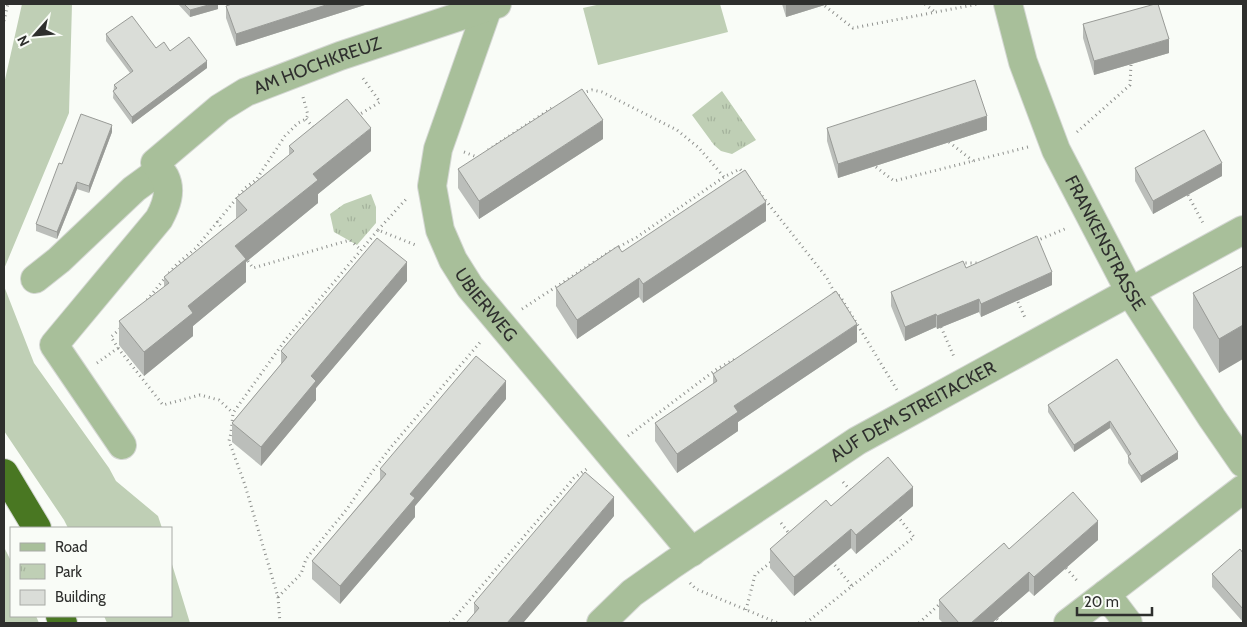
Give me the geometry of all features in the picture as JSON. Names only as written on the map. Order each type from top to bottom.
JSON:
[{"type":"highway","points":[[4,473],[36,527]]},
{"type":"highway","points":[[4,507],[16,527]]},
{"type":"street","name":"FRANKENSTRASSE","points":[[1008,4],[1023,62],[1053,145],[1090,218],[1130,292],[1243,463]]},
{"type":"street","name":"AM HOCHKREUZ","points":[[35,279],[59,260],[220,108],[246,92],[340,56],[492,5]]},
{"type":"street","name":"UBIERWEG","points":[[492,5],[438,149],[432,186],[440,230],[453,260],[470,287],[608,452],[682,558]]},
{"type":"street","points":[[122,444],[54,345],[159,219],[166,207],[168,193],[166,178],[158,166]]},
{"type":"street","name":"AUF DEM STREITACKER","points":[[602,623],[632,593],[857,441],[1243,230]]},
{"type":"street","points":[[1068,623],[1243,490]]},
{"type":"street","points":[[1106,594],[1128,623]]},
{"type":"path","points":[[4,21],[8,4]]},
{"type":"path","points":[[925,4],[935,12]]},
{"type":"path","points":[[825,6],[853,28],[978,4]]},
{"type":"path","points":[[876,167],[894,181],[973,161],[1053,145],[1130,85],[1132,64]]},
{"type":"path","points":[[142,307],[179,262],[196,248],[245,188],[256,180],[284,136],[298,123],[306,119],[308,115],[297,72]]},
{"type":"path","points":[[577,95],[592,90],[602,92],[676,130],[699,148],[724,177]]},
{"type":"path","points":[[353,118],[380,102]]},
{"type":"path","points":[[470,162],[553,108]]},
{"type":"path","points":[[542,114],[547,120]]},
{"type":"path","points":[[306,119],[312,127],[315,137]]},
{"type":"path","points":[[949,142],[973,161]]},
{"type":"path","points":[[702,192],[706,198]]},
{"type":"path","points":[[1032,243],[1090,218]]},
{"type":"path","points":[[217,222],[229,237]]},
{"type":"path","points":[[280,623],[278,597],[245,485],[228,441],[232,433],[233,413],[293,330],[378,230],[453,260]]},
{"type":"path","points":[[642,233],[646,239]]},
{"type":"path","points":[[241,253],[253,268],[350,240],[361,250]]},
{"type":"path","points":[[179,262],[184,267]]},
{"type":"path","points":[[958,266],[986,262]]},
{"type":"path","points":[[578,272],[583,279]]},
{"type":"path","points":[[340,274],[347,280]]},
{"type":"path","points":[[827,299],[834,294],[840,296],[910,412]]},
{"type":"path","points":[[123,326],[111,337],[163,404],[200,395],[219,400],[233,413]]},
{"type":"path","points":[[941,327],[966,381]]},
{"type":"path","points":[[293,330],[300,336]]},
{"type":"path","points":[[76,377],[118,348]]},
{"type":"path","points":[[450,623],[574,478],[717,369],[740,357]]},
{"type":"path","points":[[734,360],[738,366]]},
{"type":"path","points":[[439,391],[446,396]]},
{"type":"path","points":[[674,402],[678,408]]},
{"type":"path","points":[[391,447],[398,453]]},
{"type":"path","points":[[764,503],[796,542]]},
{"type":"path","points":[[541,517],[547,522]]},
{"type":"path","points":[[806,623],[914,536],[899,518]]},
{"type":"path","points":[[682,558],[696,589],[778,623]]},
{"type":"path","points":[[746,610],[755,576],[775,559]]},
{"type":"path","points":[[833,563],[852,586]]},
{"type":"path","points":[[485,582],[492,588]]},
{"type":"path","points":[[919,623],[947,597]]},
{"type":"path","points":[[997,619],[1001,623]]},
{"type":"green space","points":[[22,4],[72,4],[69,113],[4,269],[4,84]]},
{"type":"green space","points":[[601,4],[720,4],[728,32],[598,65],[583,8]]},
{"type":"green space","points":[[722,91],[756,140],[732,154],[721,151],[714,145],[692,115]]},
{"type":"green space","points":[[371,194],[376,207],[376,223],[357,245],[334,232],[330,214],[344,204]]},
{"type":"green space","points":[[4,286],[34,363],[109,468],[116,481],[158,516],[162,527],[68,527],[4,431]]},
{"type":"green space","points":[[4,547],[10,559],[10,617],[36,617],[39,623],[4,623]]},
{"type":"green space","points":[[172,564],[190,623],[107,623],[104,617],[172,617]]},
{"type":"building","points":[[184,4],[212,4],[190,10]]},
{"type":"building","points":[[232,4],[329,4],[236,34],[226,6]]},
{"type":"building","points":[[1158,4],[1169,39],[1094,61],[1083,24]]},
{"type":"building","points":[[132,16],[156,48],[164,42],[170,51],[189,37],[207,61],[132,117],[113,91],[117,88],[114,85],[133,71],[106,34]]},
{"type":"building","points":[[975,80],[987,116],[838,164],[827,128]]},
{"type":"building","points":[[582,89],[603,120],[479,201],[458,169]]},
{"type":"building","points":[[347,99],[371,128],[313,174],[318,180],[235,246],[246,259],[188,306],[193,313],[144,352],[119,321],[169,283],[164,277],[247,210],[236,198],[294,151],[289,146]]},
{"type":"building","points":[[81,114],[112,125],[89,186],[77,182],[57,232],[36,224],[59,163],[62,164]]},
{"type":"building","points":[[1204,130],[1222,163],[1153,201],[1135,168]]},
{"type":"building","points":[[745,170],[766,202],[643,284],[639,278],[577,320],[556,288],[618,246],[622,252]]},
{"type":"building","points":[[1037,236],[1052,272],[981,304],[979,299],[905,327],[891,292],[963,261],[966,268]]},
{"type":"building","points":[[377,238],[407,262],[311,376],[316,381],[261,447],[232,423],[287,357],[281,351]]},
{"type":"building","points":[[1243,266],[1243,325],[1219,339],[1193,293]]},
{"type":"building","points":[[836,291],[857,324],[734,406],[738,412],[677,454],[655,423],[717,381],[713,374]]},
{"type":"building","points":[[476,356],[506,381],[410,494],[415,498],[340,586],[312,561],[386,474],[380,469]]},
{"type":"building","points":[[1117,359],[1178,452],[1141,476],[1128,456],[1131,454],[1110,421],[1074,445],[1048,405]]},
{"type":"building","points":[[888,457],[913,487],[856,535],[851,529],[794,577],[770,549],[826,500],[831,506]]},
{"type":"building","points":[[585,472],[614,497],[507,623],[466,623],[479,608],[474,603]]},
{"type":"building","points":[[1073,492],[1098,521],[1034,577],[1029,572],[971,623],[959,623],[939,600],[1004,543],[1009,549]]},
{"type":"building","points":[[1240,549],[1243,553],[1243,609],[1212,574]]}]
